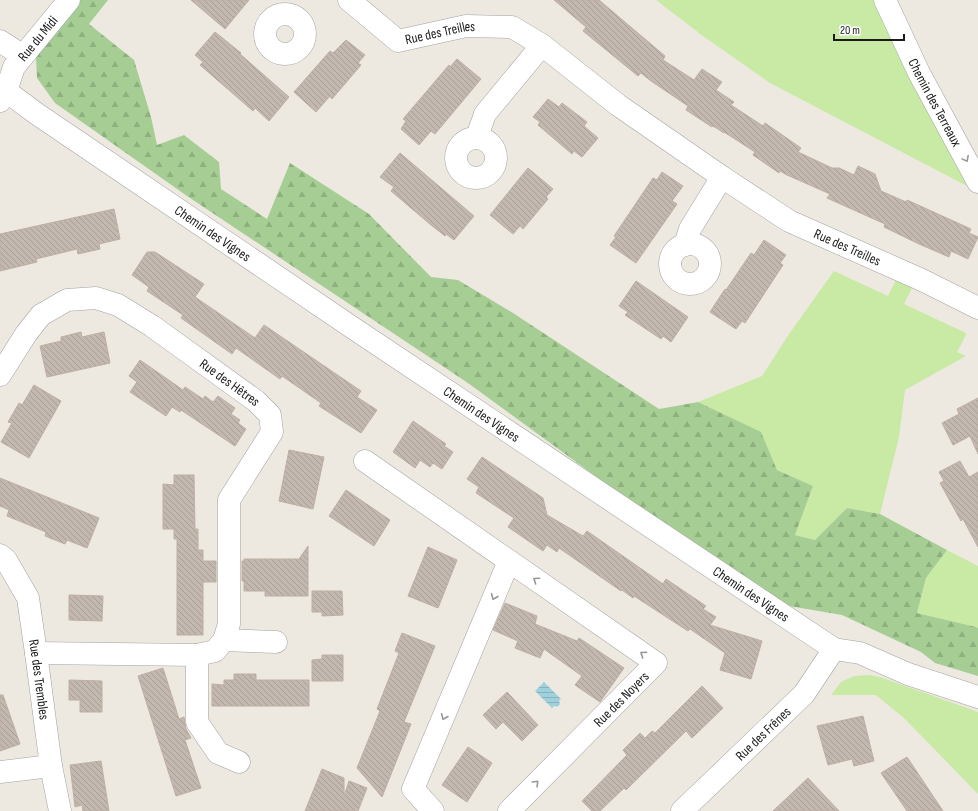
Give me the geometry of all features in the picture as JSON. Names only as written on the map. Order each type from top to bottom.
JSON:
[{"type":"street","name":"Rue du Midi","points":[[3,96],[14,67],[69,0]]},
{"type":"street","name":"Rue des Treilles","points":[[349,0],[398,41],[466,26],[512,27],[542,45],[618,105],[722,177],[789,221],[922,280],[978,308]]},
{"type":"street","name":"Chemin des Terreaux","points":[[885,0],[919,73],[978,182]]},
{"type":"street","points":[[0,41],[23,56]]},
{"type":"street","points":[[477,138],[485,114],[542,45]]},
{"type":"street","name":"Chemin des Vignes","points":[[3,96],[37,114],[346,324],[834,649],[860,653],[908,674],[978,697]]},
{"type":"street","points":[[685,245],[690,229],[722,177]]},
{"type":"street","name":"Rue des Hêtres","points":[[0,375],[26,334],[41,315],[67,300],[96,298],[118,305],[152,326],[256,401],[270,415],[272,432],[229,500],[229,624],[224,640]]},
{"type":"street","name":"Rue des Noyers","points":[[365,461],[656,663],[509,811]]},
{"type":"street","name":"Rue des Trembles","points":[[0,555],[6,560],[28,598],[51,766],[60,811]]},
{"type":"street","points":[[433,811],[413,790],[509,561]]},
{"type":"street","points":[[36,653],[197,655],[215,651],[224,640],[276,642]]},
{"type":"street","name":"Rue des Frênes","points":[[682,811],[804,694],[834,649]]},
{"type":"street","points":[[197,655],[197,722],[218,753],[239,762]]},
{"type":"street","points":[[0,772],[51,766]]},
{"type":"green space","points":[[76,0],[108,0],[89,24],[134,60],[151,117],[157,145],[184,135],[219,162],[221,189],[267,219],[290,163],[369,214],[431,277],[458,280],[513,313],[659,409],[698,402],[761,432],[777,470],[813,486],[795,535],[815,540],[847,508],[880,514],[947,550],[926,578],[917,613],[978,628],[978,676],[935,663],[921,652],[842,615],[789,606],[635,505],[468,383],[187,196],[55,103],[37,78],[36,58],[61,17]]},
{"type":"green space","points":[[656,0],[878,0],[967,186],[770,83],[703,36]]},
{"type":"green space","points":[[834,271],[888,296],[897,278],[913,286],[904,304],[966,333],[957,352],[966,356],[905,390],[899,437],[880,514],[847,508],[815,540],[795,535],[813,486],[777,470],[760,432],[698,402],[762,376],[789,334]]},
{"type":"green space","points":[[947,550],[978,566],[978,628],[917,613],[926,578]]},
{"type":"green space","points":[[869,675],[880,677],[978,712],[978,794],[905,719],[876,695],[831,695],[841,682],[854,676]]},
{"type":"water","points":[[544,682],[561,699],[559,701],[560,704],[557,707],[554,706],[552,708],[535,691]]},
{"type":"building","points":[[191,0],[249,0],[225,29]]},
{"type":"building","points":[[554,0],[599,0],[665,56],[663,60],[694,80],[702,69],[722,82],[716,90],[734,102],[731,105],[763,126],[765,123],[801,148],[798,152],[832,168],[839,168],[854,175],[858,166],[875,174],[881,191],[906,202],[907,200],[971,229],[969,233],[978,237],[968,259],[951,251],[949,257],[919,244],[884,227],[885,224],[827,198],[830,194],[780,171],[779,173],[753,155],[755,152],[686,110],[688,106],[641,73],[638,76],[583,31],[586,27]]},
{"type":"building","points":[[215,32],[241,53],[240,54],[289,97],[269,121],[255,108],[253,111],[200,65],[203,62],[195,55]]},
{"type":"building","points":[[346,40],[365,55],[358,63],[361,65],[332,99],[330,96],[316,112],[294,92],[330,51],[333,53]]},
{"type":"building","points":[[457,59],[481,79],[435,134],[431,131],[419,145],[401,129],[406,121],[403,119],[449,65],[450,67]]},
{"type":"building","points":[[548,99],[559,107],[562,103],[587,122],[584,126],[598,138],[582,157],[574,151],[572,154],[538,125],[540,122],[533,117]]},
{"type":"building","points":[[400,153],[474,216],[454,240],[446,234],[445,236],[391,191],[394,187],[380,177]]},
{"type":"building","points":[[528,168],[553,189],[546,197],[548,199],[523,229],[520,226],[513,234],[490,215]]},
{"type":"building","points":[[662,172],[683,186],[672,201],[677,204],[636,263],[610,245],[616,237],[614,236],[653,178],[657,180]]},
{"type":"building","points":[[114,209],[120,239],[99,244],[100,249],[78,254],[77,249],[36,259],[37,262],[0,271],[0,234]]},
{"type":"building","points":[[764,240],[786,255],[780,263],[783,265],[745,323],[742,321],[736,329],[710,312],[751,253],[754,255]]},
{"type":"building","points":[[147,252],[155,252],[204,284],[195,297],[255,338],[264,325],[361,391],[357,397],[377,410],[361,433],[319,406],[321,403],[282,376],[280,379],[236,348],[232,354],[181,318],[183,315],[147,291],[149,287],[132,275]]},
{"type":"building","points":[[636,281],[688,317],[671,342],[663,336],[661,339],[625,315],[628,312],[619,306]]},
{"type":"building","points":[[81,332],[82,337],[104,332],[110,363],[47,377],[40,346],[61,341],[61,337]]},
{"type":"building","points":[[140,360],[183,390],[185,387],[203,399],[205,396],[213,402],[218,396],[235,408],[231,414],[240,420],[238,423],[246,429],[235,446],[181,410],[180,412],[172,407],[166,416],[130,392],[137,382],[129,376]]},
{"type":"building","points":[[34,385],[61,401],[29,458],[1,442],[12,423],[8,422],[19,403],[22,405]]},
{"type":"building","points":[[978,398],[978,454],[970,436],[953,445],[942,423],[959,414],[957,409]]},
{"type":"building","points":[[413,421],[446,444],[444,446],[453,452],[442,469],[433,463],[430,467],[420,460],[415,468],[393,452]]},
{"type":"building","points":[[289,450],[324,457],[313,509],[279,501]]},
{"type":"building","points":[[482,457],[543,498],[547,515],[583,536],[587,531],[663,584],[666,579],[706,606],[703,609],[716,617],[710,625],[762,641],[751,679],[720,670],[725,653],[690,629],[688,631],[634,596],[633,598],[622,590],[621,591],[559,548],[557,552],[547,545],[543,551],[508,527],[514,518],[476,493],[479,487],[467,479]]},
{"type":"building","points":[[960,461],[969,477],[978,472],[978,547],[963,519],[961,521],[940,483],[944,481],[939,472]]},
{"type":"building","points":[[174,475],[194,475],[195,529],[198,529],[198,550],[203,550],[203,561],[216,561],[216,582],[203,582],[203,635],[177,635],[177,539],[174,539],[174,529],[163,529],[163,484],[174,485]]},
{"type":"building","points":[[0,478],[99,518],[87,548],[67,540],[65,544],[45,536],[46,532],[7,516],[9,510],[0,506]]},
{"type":"building","points":[[346,490],[390,520],[374,546],[329,516]]},
{"type":"building","points":[[308,546],[308,596],[265,596],[265,591],[244,591],[244,581],[242,581],[242,561],[244,561],[244,559],[299,559]]},
{"type":"building","points":[[428,547],[457,560],[438,608],[408,596]]},
{"type":"building","points":[[312,591],[342,591],[343,615],[322,616],[322,612],[312,612]]},
{"type":"building","points":[[69,595],[103,596],[102,621],[69,620]]},
{"type":"building","points":[[505,603],[537,616],[535,624],[577,641],[579,638],[624,668],[600,702],[575,685],[582,676],[544,649],[540,658],[515,648],[518,641],[493,630]]},
{"type":"building","points":[[402,633],[435,646],[404,722],[411,724],[382,797],[357,768],[380,711],[377,709],[399,653],[395,651]]},
{"type":"building","points":[[322,655],[343,655],[343,681],[312,681],[312,660],[322,659]]},
{"type":"building","points":[[163,668],[179,719],[184,717],[186,729],[191,738],[185,740],[201,788],[176,796],[138,676]]},
{"type":"building","points":[[234,674],[256,674],[256,680],[309,680],[309,706],[212,706],[212,684],[224,685],[224,680],[234,680]]},
{"type":"building","points":[[69,680],[102,681],[102,712],[80,712],[80,700],[69,700]]},
{"type":"building","points":[[702,686],[723,708],[692,738],[686,731],[626,790],[624,788],[600,811],[592,811],[582,801],[627,755],[623,750],[640,733],[645,738],[652,731],[655,733]]},
{"type":"building","points":[[507,692],[538,725],[522,741],[503,722],[496,729],[483,715]]},
{"type":"building","points":[[0,695],[3,695],[20,744],[0,751]]},
{"type":"building","points":[[863,716],[874,761],[854,766],[852,759],[828,765],[817,726]]},
{"type":"building","points":[[468,747],[492,763],[467,802],[442,785]]},
{"type":"building","points":[[907,757],[943,811],[907,811],[881,773]]},
{"type":"building","points":[[101,761],[109,811],[83,811],[82,805],[75,807],[70,765]]},
{"type":"building","points":[[322,769],[344,778],[344,796],[349,781],[367,788],[358,811],[305,811]]},
{"type":"building","points":[[808,778],[839,811],[773,811]]}]
